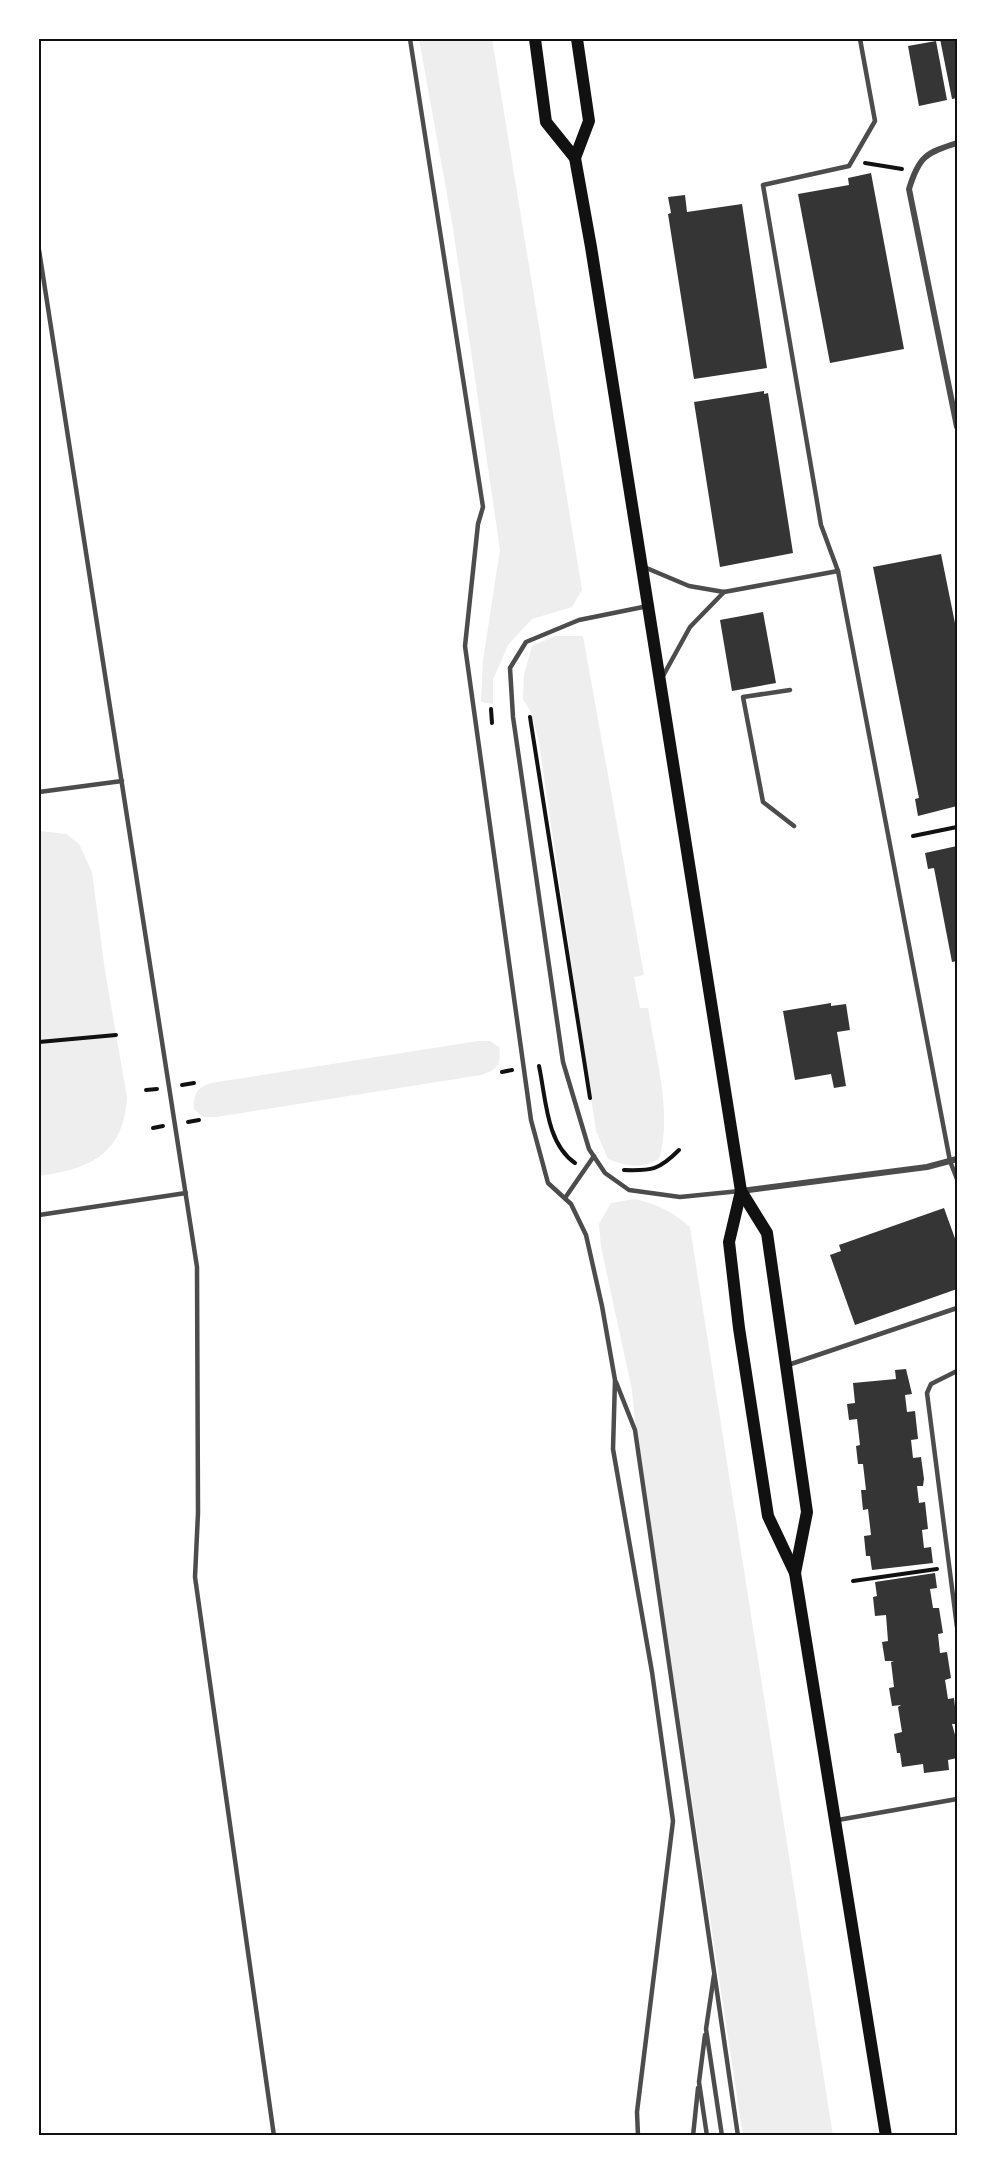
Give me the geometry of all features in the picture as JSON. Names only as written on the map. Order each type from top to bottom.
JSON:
[{"type":"main road","points":[[535,39],[546,122],[575,158],[661,680],[741,1191],[729,1242],[739,1328],[768,1516],[795,1573],[886,2136]]},
{"type":"main road","points":[[575,158],[589,121],[577,39]]},
{"type":"main road","points":[[741,1191],[767,1233],[807,1512],[795,1573]]},
{"type":"street","points":[[957,143],[929,152],[914,171],[909,189],[957,428]]},
{"type":"street","points":[[741,1191],[927,1167],[953,1160]]},
{"type":"lane","points":[[410,39],[483,507],[478,524],[465,646],[479,764],[531,1119],[548,1183],[571,1204],[586,1235],[615,1380],[635,1430],[738,2136]]},
{"type":"lane","points":[[860,39],[875,122],[849,166],[763,185],[821,525],[838,572],[957,1179]]},
{"type":"lane","points":[[39,250],[197,1267],[198,1513],[195,1577],[274,2136]]},
{"type":"lane","points":[[642,566],[689,586],[724,592],[838,572]]},
{"type":"lane","points":[[661,680],[690,627],[724,592]]},
{"type":"lane","points":[[648,606],[579,620],[526,642],[510,668],[513,717],[563,1062],[589,1149],[606,1173],[629,1190],[681,1197],[741,1191]]},
{"type":"lane","points":[[790,690],[743,697],[764,802],[794,826]]},
{"type":"lane","points":[[39,792],[122,781]]},
{"type":"lane","points":[[565,1198],[594,1156]]},
{"type":"lane","points":[[39,1215],[186,1193]]},
{"type":"lane","points":[[786,1366],[957,1308]]},
{"type":"lane","points":[[957,1371],[932,1384],[927,1393],[957,1627]]},
{"type":"lane","points":[[615,1380],[613,1449],[652,1672],[673,1821],[637,2112],[638,2136]]},
{"type":"lane","points":[[835,1820],[957,1799]]},
{"type":"lane","points":[[692,2136],[715,1968]]},
{"type":"lane","points":[[706,2029],[722,2136]]},
{"type":"lane","points":[[699,2082],[707,2136]]},
{"type":"path","points":[[852,161],[914,171]]},
{"type":"path","points":[[491,709],[493,730]]},
{"type":"path","points":[[530,717],[591,1106]]},
{"type":"path","points":[[913,836],[957,827]]},
{"type":"path","points":[[39,1042],[116,1035]]},
{"type":"path","points":[[537,1054],[553,1135],[567,1158],[584,1170]]},
{"type":"path","points":[[502,1072],[583,1059]]},
{"type":"path","points":[[615,1163],[624,1170],[649,1171],[664,1165],[679,1150]]},
{"type":"path","points":[[853,1581],[950,1568]]},
{"type":"shaded area","points":[[419,39],[492,39],[582,590],[572,607],[532,619],[508,645],[493,680],[493,704],[481,702],[483,660],[500,550],[453,228]]},
{"type":"shaded area","points":[[555,636],[583,636],[644,975],[634,977],[640,1008],[648,1008],[664,1104],[664,1123],[659,1159],[640,1166],[622,1164],[608,1159],[596,1131],[539,742],[531,712],[523,699],[524,675],[532,646]]},
{"type":"shaded area","points":[[39,831],[66,834],[79,844],[92,872],[105,971],[127,1097],[119,1132],[101,1155],[74,1169],[39,1176]]},
{"type":"shaded area","points":[[490,1041],[499,1047],[500,1053],[498,1066],[481,1075],[216,1117],[203,1117],[194,1109],[197,1092],[203,1086],[211,1083]]},
{"type":"shaded area","points":[[635,1199],[664,1209],[690,1227],[833,2136],[743,2136],[636,1431],[632,1390],[601,1247],[599,1224],[611,1203]]},
{"type":"building","points":[[940,39],[957,39],[957,98],[952,99]]},
{"type":"building","points":[[936,41],[947,100],[919,106],[908,46]]},
{"type":"building","points":[[871,173],[904,349],[830,363],[798,194],[849,185],[848,178]]},
{"type":"building","points":[[685,195],[687,212],[742,204],[767,368],[694,379],[668,214],[671,213],[668,197]]},
{"type":"building","points":[[764,391],[764,394],[768,393],[793,553],[720,567],[694,402]]},
{"type":"building","points":[[941,554],[957,633],[957,806],[918,816],[915,799],[919,798],[873,567]]},
{"type":"building","points":[[763,612],[776,683],[732,691],[720,620]]},
{"type":"building","points":[[957,846],[957,961],[952,962],[934,868],[928,869],[925,853]]},
{"type":"building","points":[[831,1003],[831,1006],[846,1004],[850,1030],[837,1032],[846,1086],[834,1088],[831,1074],[795,1080],[783,1011]]},
{"type":"building","points":[[944,1208],[957,1244],[957,1289],[855,1325],[830,1255],[841,1251],[839,1245]]},
{"type":"building","points":[[906,1369],[912,1394],[905,1395],[907,1412],[915,1411],[918,1439],[911,1440],[913,1458],[921,1457],[924,1479],[923,1486],[917,1486],[919,1503],[925,1502],[928,1529],[922,1530],[924,1548],[931,1547],[933,1563],[872,1570],[870,1556],[866,1556],[864,1536],[871,1535],[868,1509],[863,1510],[861,1490],[866,1490],[863,1464],[858,1464],[856,1446],[860,1445],[857,1419],[849,1420],[847,1404],[855,1403],[853,1383],[896,1379],[895,1370]]},
{"type":"building","points":[[935,1573],[937,1588],[930,1589],[933,1608],[939,1608],[943,1633],[938,1634],[940,1653],[947,1652],[951,1678],[945,1680],[948,1699],[954,1698],[957,1724],[952,1724],[957,1742],[957,1758],[948,1760],[949,1770],[924,1773],[923,1764],[902,1767],[900,1753],[897,1753],[894,1734],[902,1732],[898,1707],[901,1705],[892,1706],[889,1688],[894,1687],[891,1662],[894,1661],[885,1661],[882,1642],[888,1641],[886,1615],[875,1616],[873,1597],[877,1596],[875,1582]]}]
